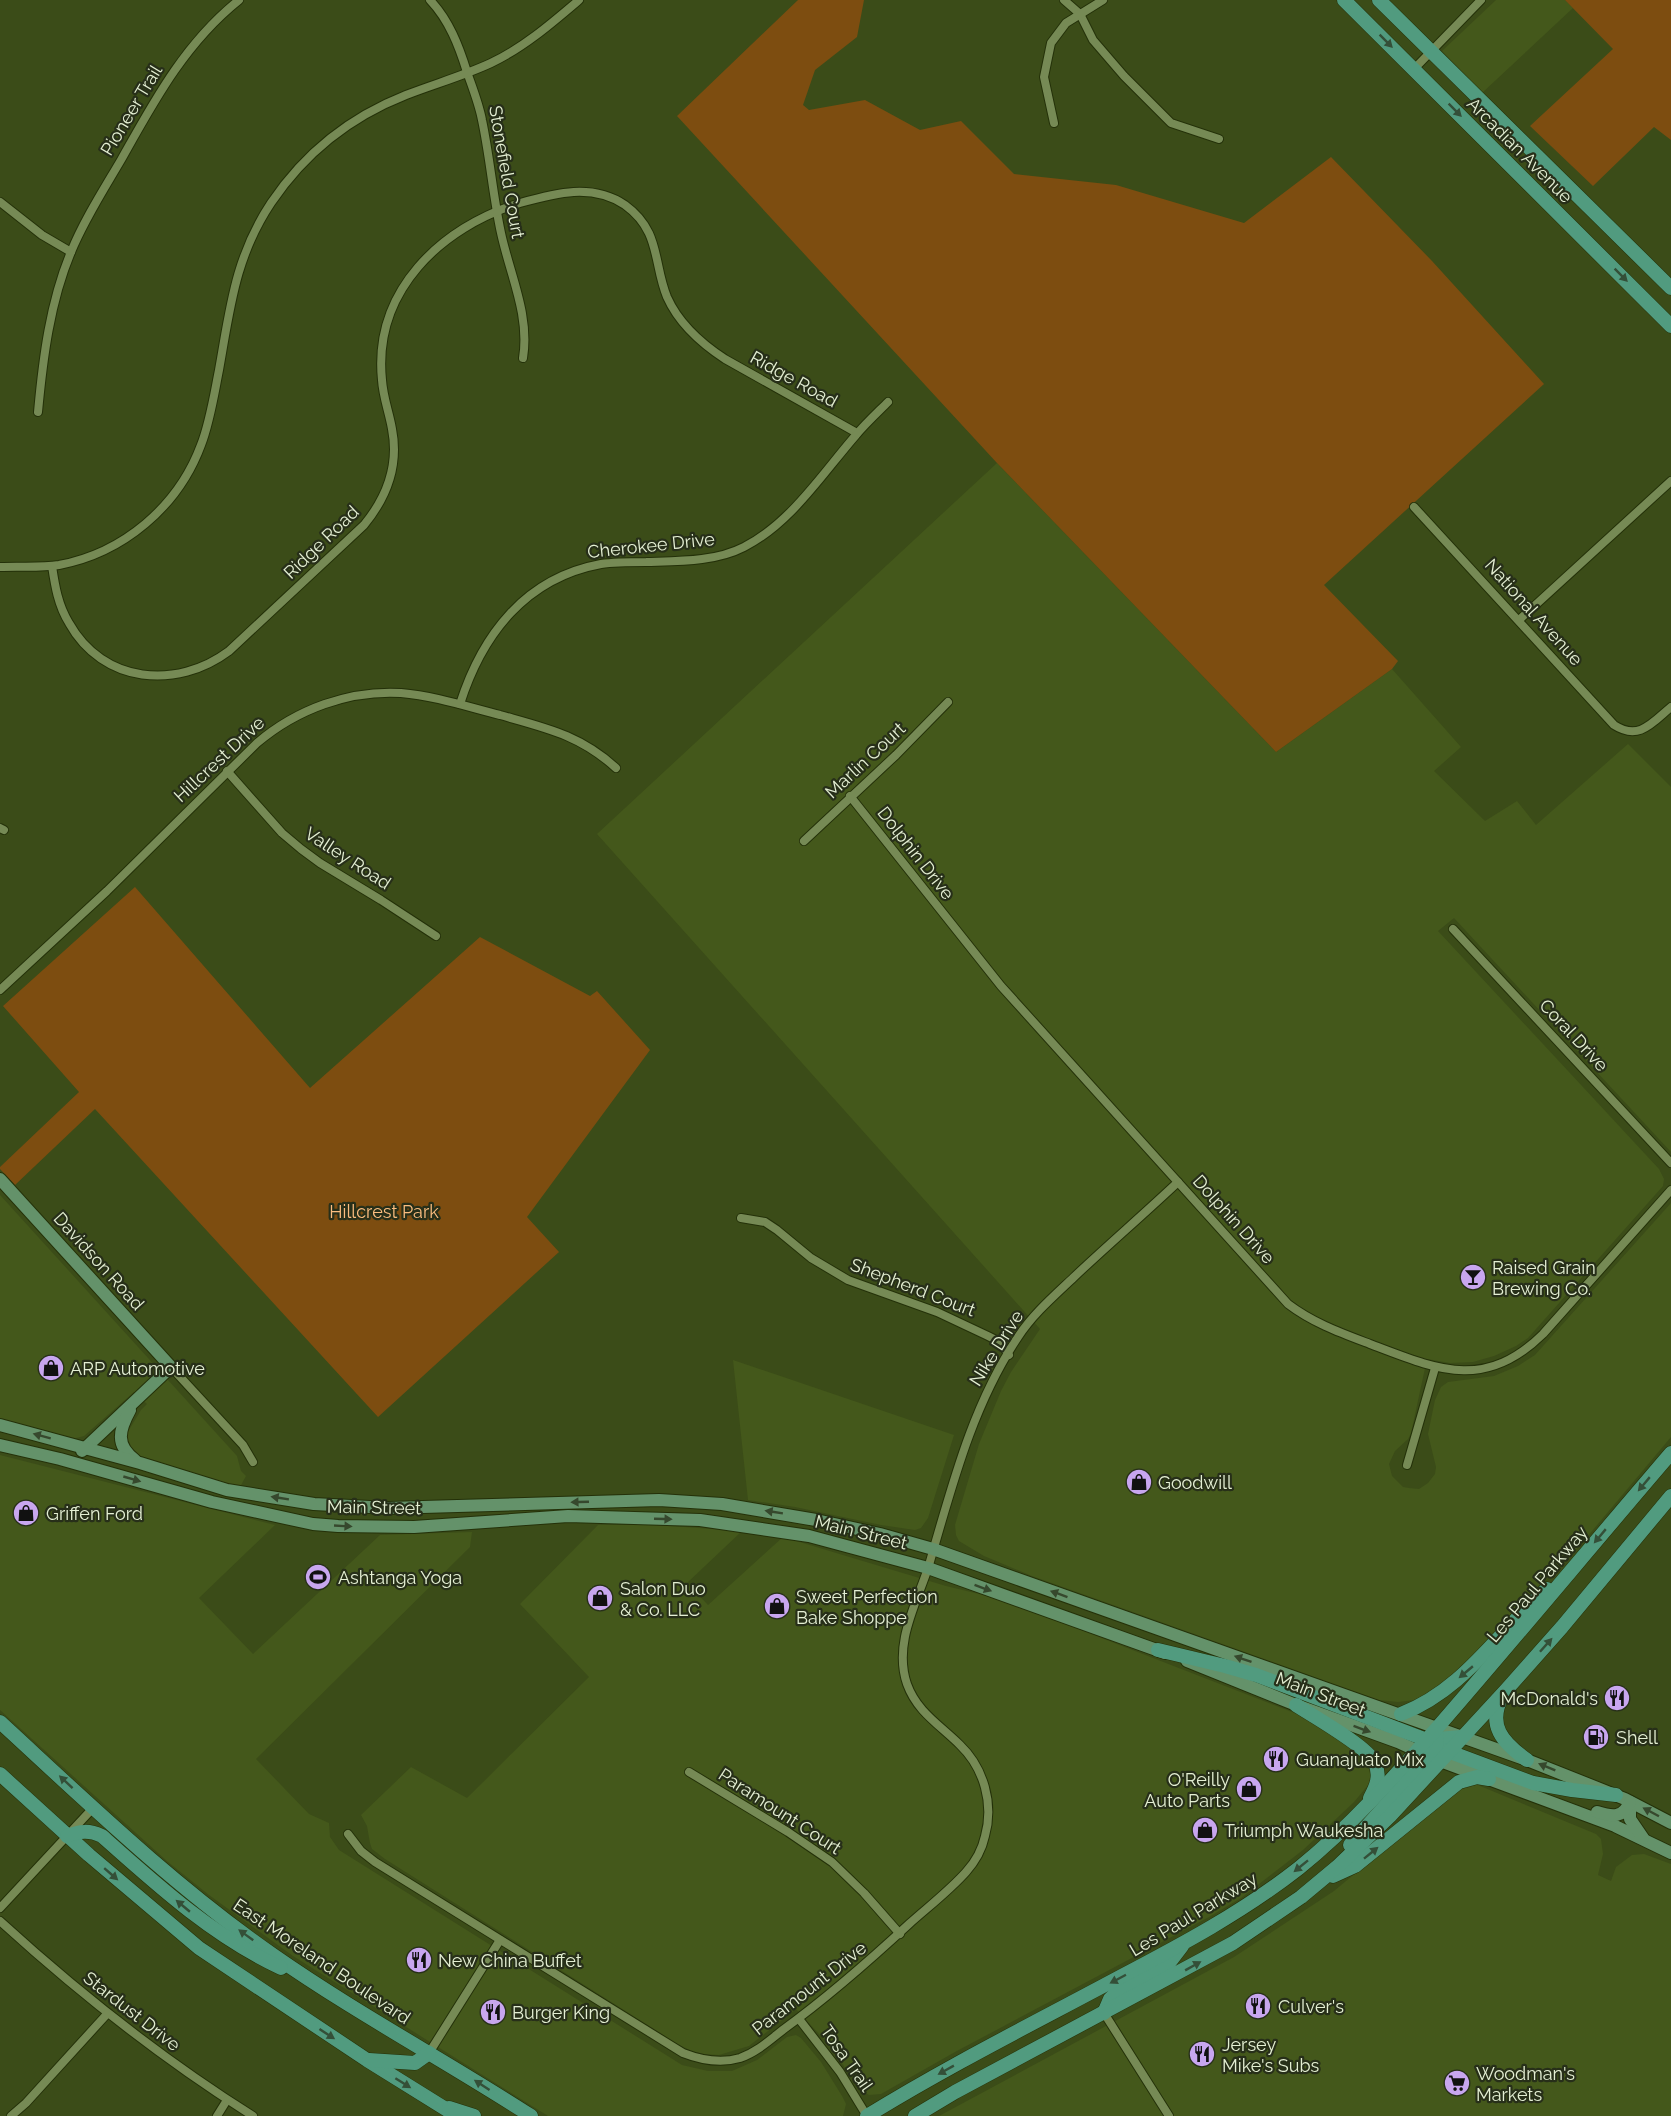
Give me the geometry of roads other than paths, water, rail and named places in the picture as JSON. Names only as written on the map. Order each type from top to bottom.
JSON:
[{"type":"main road","name":"Arcadian Avenue","points":[[1344,0],[1671,326]]},
{"type":"main road","name":"Arcadian Avenue","points":[[1379,0],[1671,288]]},
{"type":"main road","name":"Davidson Road","points":[[0,1179],[171,1367]]},
{"type":"main road","points":[[76,1463],[84,1448],[171,1367]]},
{"type":"main road","points":[[136,1399],[122,1425],[120,1440],[122,1447],[130,1456],[141,1463]]},
{"type":"main road","name":"Main Street","points":[[0,1425],[141,1463],[227,1490],[314,1504],[402,1508],[659,1500],[722,1504],[816,1520],[880,1534],[933,1549],[1401,1714],[1434,1747]]},
{"type":"main road","name":"Main Street","points":[[0,1445],[76,1463],[212,1502],[314,1524],[439,1526],[568,1515],[700,1520],[808,1536],[928,1568],[1158,1650],[1296,1705],[1434,1747],[1490,1779],[1615,1826],[1671,1853]]},
{"type":"main road","name":"Les Paul Parkway","points":[[915,2116],[990,2073],[1233,1943],[1323,1878],[1371,1836],[1434,1747],[1582,1557],[1671,1452]]},
{"type":"main road","name":"Les Paul Parkway","points":[[867,2116],[983,2050],[1183,1944],[1232,1916],[1292,1874],[1434,1747],[1461,1737],[1562,1627],[1668,1499]]},
{"type":"main road","points":[[314,1504],[314,1524]]},
{"type":"main road","points":[[438,1507],[439,1526]]},
{"type":"main road","points":[[402,1508],[403,1527]]},
{"type":"main road","points":[[747,1527],[767,1522],[807,1528],[816,1520]]},
{"type":"main road","points":[[1401,1714],[1434,1697],[1464,1675],[1533,1601],[1582,1557]]},
{"type":"main road","points":[[1158,1650],[1256,1675],[1434,1747],[1533,1783],[1616,1795]]},
{"type":"main road","points":[[1507,1689],[1500,1701],[1497,1713],[1497,1729],[1505,1743],[1527,1760]]},
{"type":"main road","points":[[1296,1705],[1351,1741],[1373,1759],[1377,1767],[1377,1782],[1364,1809]]},
{"type":"main road","name":"East Moreland Boulevard","points":[[3,1726],[188,1891],[274,1955],[531,2116]]},
{"type":"main road","name":"Main Street","points":[[1434,1747],[1461,1737],[1616,1795],[1671,1823]]},
{"type":"main road","points":[[0,1774],[145,1905],[199,1948],[367,2060],[457,2116]]},
{"type":"main road","points":[[1323,1878],[1355,1866],[1459,1782],[1477,1777],[1490,1779]]},
{"type":"main road","points":[[1531,1795],[1556,1798],[1614,1816],[1625,1812],[1630,1802]]},
{"type":"main road","points":[[1630,1802],[1630,1819],[1645,1841]]},
{"type":"main road","points":[[67,1836],[81,1831],[94,1832],[102,1836],[186,1909],[220,1935],[266,1961],[324,1988]]},
{"type":"main road","points":[[1104,2013],[1110,1999],[1117,1992],[1169,1964],[1183,1944]]},
{"type":"main road","points":[[990,2073],[1007,2057],[1080,2018],[1085,2013],[1090,1993]]},
{"type":"main road","points":[[367,2060],[415,2063],[429,2053]]},
{"type":"main road","points":[[438,2105],[474,2116]]},
{"type":"street","name":"Pioneer Trail","points":[[38,412],[47,337],[71,252],[104,188],[175,67],[202,33],[239,0]]},
{"type":"street","name":"Stonefield Court","points":[[430,0],[451,31],[463,56],[483,122],[496,212],[522,312],[526,343],[523,358]]},
{"type":"street","points":[[0,567],[52,566],[81,559],[121,542],[155,515],[182,482],[201,446],[206,431],[233,288],[242,259],[254,231],[288,180],[312,153],[339,131],[375,109],[405,95],[492,62],[548,26],[579,0]]},
{"type":"street","points":[[1064,0],[1080,14],[1093,40],[1124,76],[1171,123],[1220,139]]},
{"type":"street","points":[[1054,123],[1044,77],[1051,44],[1066,23],[1103,0]]},
{"type":"street","points":[[1414,69],[1481,0]]},
{"type":"street","name":"Ridge Road","points":[[52,566],[60,606],[70,627],[87,647],[113,665],[143,675],[171,676],[205,666],[229,651],[364,525],[377,509],[387,489],[393,460],[392,428],[385,405],[381,372],[383,343],[394,306],[406,282],[418,266],[436,247],[461,229],[496,212],[538,198],[579,191],[600,194],[625,206],[644,225],[651,238],[668,299],[695,336],[725,359],[857,433]]},
{"type":"street","points":[[0,202],[42,235],[71,252]]},
{"type":"street","name":"Cherokee Drive","points":[[460,704],[474,668],[494,631],[507,615],[542,587],[571,573],[601,564],[713,557],[742,549],[770,531],[789,513],[857,433],[888,402]]},
{"type":"street","points":[[1519,620],[1671,481]]},
{"type":"street","name":"National Avenue","points":[[1414,507],[1614,725],[1622,730],[1634,732],[1646,728],[1671,707]]},
{"type":"street","name":"Hillcrest Drive","points":[[0,990],[107,891],[227,771],[276,727],[322,704],[348,698],[400,693],[430,697],[568,735],[598,752],[616,768]]},
{"type":"street","name":"Marlin Court","points":[[804,841],[896,755],[948,702]]},
{"type":"street","name":"Valley Road","points":[[227,771],[276,827],[301,849],[436,936]]},
{"type":"street","name":"Dolphin Drive","points":[[850,796],[1001,986],[1288,1304],[1322,1325],[1435,1368],[1463,1371],[1488,1367],[1507,1360],[1534,1343],[1671,1190]]},
{"type":"street","name":"Coral Drive","points":[[1453,929],[1671,1163]]},
{"type":"street","name":"Nike Drive","points":[[933,1549],[947,1498],[969,1435],[994,1378],[1017,1338],[1048,1302],[1178,1182]]},
{"type":"street","name":"Shepherd Court","points":[[741,1218],[765,1222],[818,1263],[848,1280],[937,1312],[1000,1342],[1009,1355]]},
{"type":"street","name":"Davidson Road","points":[[171,1367],[243,1445],[253,1462]]},
{"type":"street","points":[[1407,1465],[1435,1368]]},
{"type":"street","name":"Paramount Drive","points":[[348,1834],[361,1851],[375,1862],[671,2047],[697,2059],[724,2061],[741,2058],[760,2048],[799,2019],[875,1957],[964,1874],[975,1861],[985,1837],[988,1820],[986,1790],[977,1767],[961,1746],[920,1708],[905,1678],[903,1655],[908,1624],[933,1549]]},
{"type":"street","name":"Paramount Court","points":[[689,1772],[788,1832],[832,1862],[864,1893],[900,1934]]},
{"type":"street","points":[[0,1908],[93,1808]]},
{"type":"street","name":"Stardust Drive","points":[[0,1921],[107,2014],[154,2050],[253,2116]]},
{"type":"street","points":[[429,2053],[500,1940]]},
{"type":"street","points":[[1104,2013],[1168,2116]]},
{"type":"street","points":[[11,2116],[26,2103],[107,2014]]},
{"type":"street","name":"Tosa Trail","points":[[799,2019],[840,2072],[867,2116]]},
{"type":"street","points":[[217,2116],[227,2100]]},
{"type":"place","name":"Raised Grain Brewing Co.","points":[[1473,1277]]},
{"type":"place","name":"ARP Automotive","points":[[51,1368]]},
{"type":"place","name":"Goodwill","points":[[1139,1482]]},
{"type":"place","name":"Griffen Ford","points":[[26,1513]]},
{"type":"place","name":"Ashtanga Yoga","points":[[318,1577]]},
{"type":"place","name":"Salon Duo & Co. LLC","points":[[600,1598]]},
{"type":"place","name":"Sweet Perfection Bake Shoppe","points":[[777,1606]]},
{"type":"place","name":"McDonald's","points":[[1617,1698]]},
{"type":"place","name":"Shell","points":[[1596,1737]]},
{"type":"place","name":"Guanajuato Mix","points":[[1276,1759]]},
{"type":"place","name":"O'Reilly Auto Parts","points":[[1249,1789]]},
{"type":"place","name":"Triumph Waukesha","points":[[1205,1830]]},
{"type":"place","name":"New China Buffet","points":[[419,1960]]},
{"type":"place","name":"Culver's","points":[[1258,2006]]},
{"type":"place","name":"Burger King","points":[[493,2012]]},
{"type":"place","name":"Jersey Mike's Subs","points":[[1202,2054]]},
{"type":"place","name":"Woodman's Markets","points":[[1457,2083]]},
{"type":"park label","name":"Hillcrest Park","points":[[384,1211]]}]
